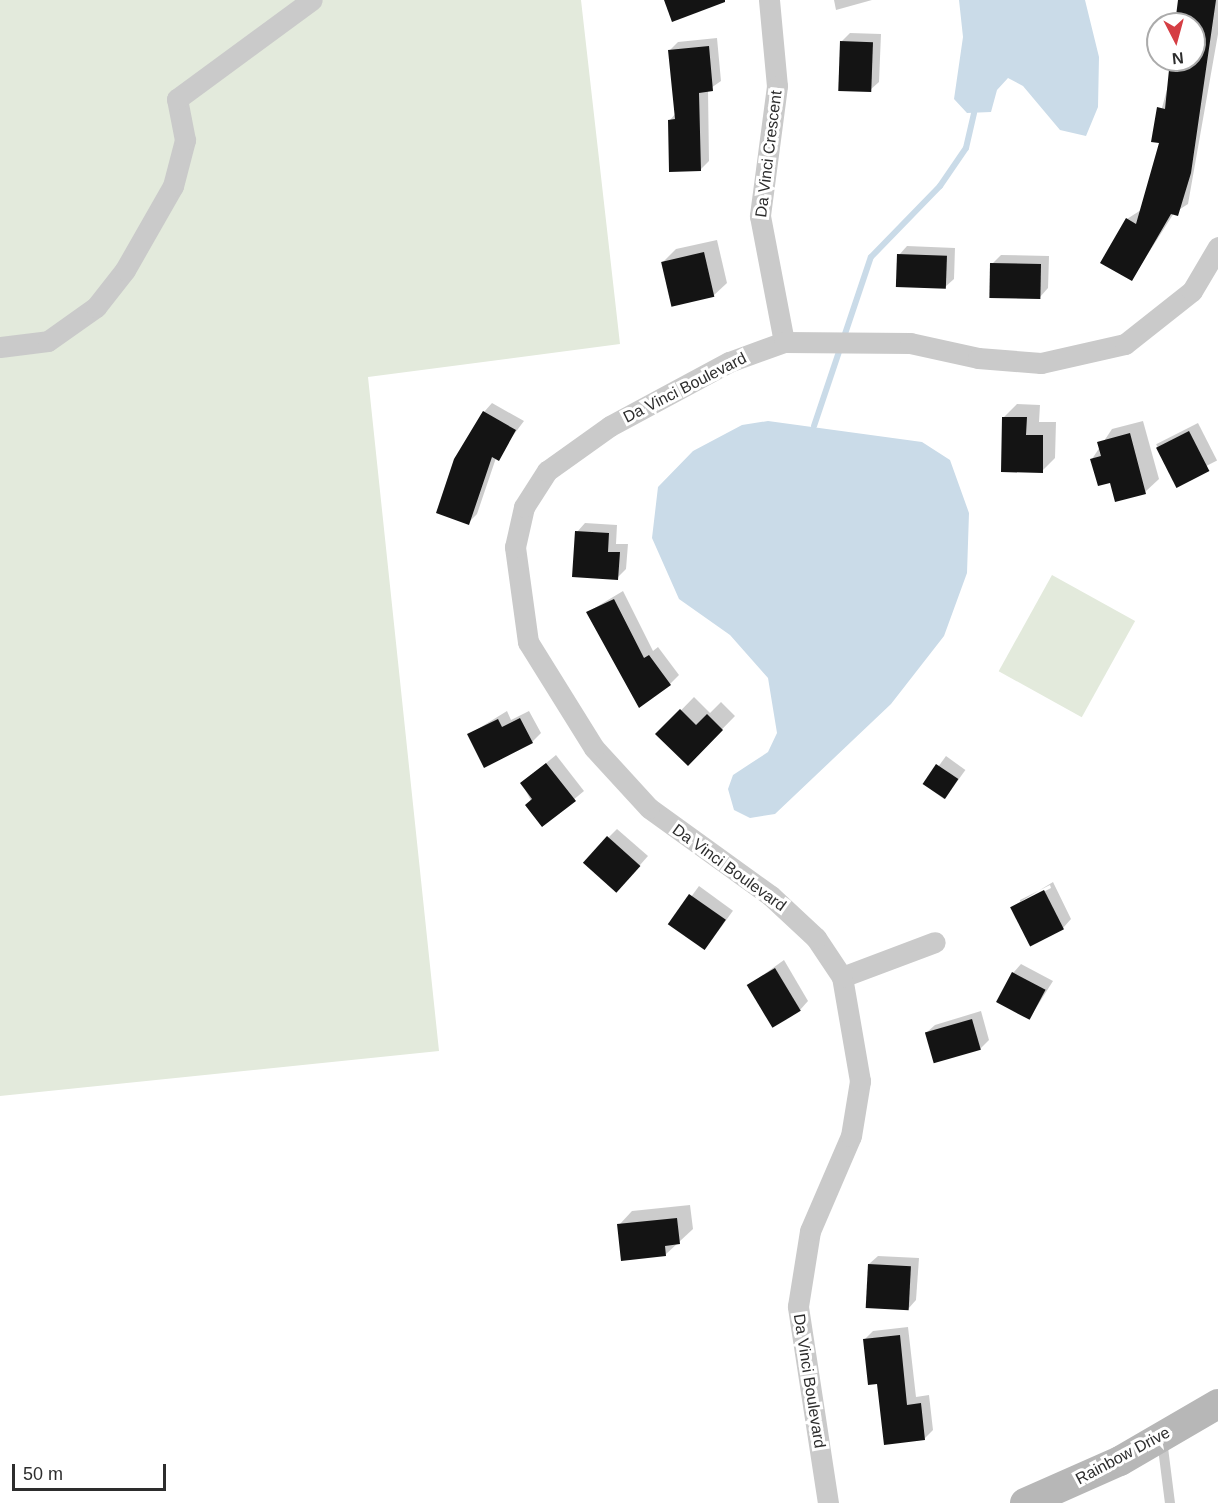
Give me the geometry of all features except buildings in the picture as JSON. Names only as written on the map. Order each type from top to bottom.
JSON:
[{"type":"street","points":[[0,347],[28,348],[77,325],[125,270],[172,186],[185,140],[173,93],[312,0]]},
{"type":"street","name":"Da Vinci Crescent","points":[[769,0],[777,86],[760,216],[784,342]]},
{"type":"street","name":"Da Vinci Boulevard","points":[[828,1503],[798,1306],[810,1231],[851,1136],[860,1081],[842,977],[816,938],[771,896],[649,808],[594,748],[528,642],[517,591],[515,547],[524,507],[547,471],[681,386],[784,342],[910,343],[978,358],[1041,363],[1125,344],[1192,291],[1218,247]]},
{"type":"street","points":[[842,977],[935,942]]},
{"type":"street","name":"Rainbow Drive","points":[[1025,1503],[1162,1437],[1218,1404]]},
{"type":"lane","points":[[1162,1437],[1170,1503]]},
{"type":"shaded area","points":[[0,0],[581,0],[620,344],[368,377],[439,1051],[0,1096]]},
{"type":"shaded area","points":[[1052,575],[1135,621],[1082,717],[999,671]]},
{"type":"water","points":[[959,0],[1085,0],[1099,57],[1098,107],[1086,136],[1060,130],[1023,86],[1008,78],[997,90],[991,112],[967,113],[954,99],[963,37]]},
{"type":"water","points":[[768,421],[922,442],[950,460],[969,513],[967,573],[944,636],[891,704],[775,814],[750,818],[734,810],[728,789],[733,775],[768,752],[777,733],[768,678],[730,635],[679,599],[652,538],[658,487],[693,451],[742,425]]},
{"type":"waterway","points":[[814,426],[871,257],[940,186],[966,148],[974,113]]}]
